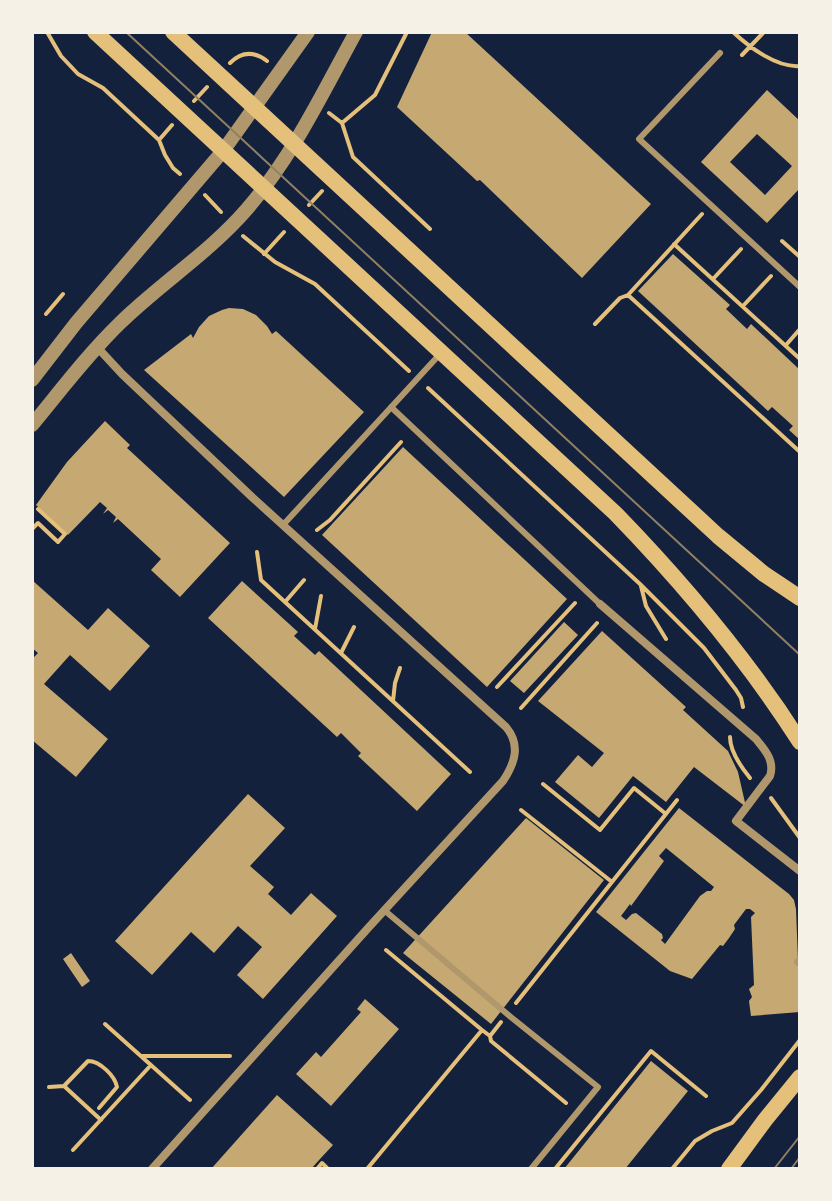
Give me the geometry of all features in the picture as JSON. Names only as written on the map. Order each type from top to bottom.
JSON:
[{"type":"main road","points":[[95,32],[642,540],[747,666],[800,742]]},
{"type":"main road","points":[[173,32],[711,529],[764,574],[800,598]]},
{"type":"main road","points":[[729,1169],[800,1077]]},
{"type":"street","points":[[32,380],[76,323],[223,151],[308,32]]},
{"type":"street","points":[[32,425],[97,347],[233,225],[264,188],[283,163],[356,32]]},
{"type":"street","points":[[97,347],[283,525],[506,727],[516,750],[513,765],[503,781],[152,1169]]},
{"type":"street","points":[[600,604],[764,748],[773,769],[736,821],[800,871]]},
{"type":"lane","points":[[720,53],[639,139],[800,287]]},
{"type":"lane","points":[[283,525],[442,352]]},
{"type":"lane","points":[[391,407],[600,604]]},
{"type":"lane","points":[[384,910],[598,1087],[531,1169]]},
{"type":"path","points":[[47,32],[61,56],[78,74],[103,88],[159,140],[173,168],[182,175]]},
{"type":"path","points":[[342,123],[375,95],[407,32]]},
{"type":"path","points":[[733,32],[750,47],[789,67],[800,66]]},
{"type":"path","points":[[742,55],[764,32]]},
{"type":"path","points":[[159,140],[233,59],[254,53],[267,61]]},
{"type":"path","points":[[334,117],[342,123],[353,157],[430,229]]},
{"type":"path","points":[[264,254],[332,179]]},
{"type":"path","points":[[206,196],[215,206]]},
{"type":"path","points":[[595,324],[620,298],[628,295],[710,204]]},
{"type":"path","points":[[244,237],[275,262],[315,284],[640,584],[704,648],[741,698],[742,711],[734,703]]},
{"type":"path","points":[[713,279],[749,240]]},
{"type":"path","points":[[782,241],[800,257]]},
{"type":"path","points":[[674,244],[800,359]]},
{"type":"path","points":[[743,306],[779,267]]},
{"type":"path","points":[[46,314],[63,294]]},
{"type":"path","points":[[628,295],[800,452]]},
{"type":"path","points":[[786,345],[800,329]]},
{"type":"path","points":[[317,530],[398,449],[401,442]]},
{"type":"path","points":[[32,516],[39,509],[65,534],[58,542],[38,523],[32,529]]},
{"type":"path","points":[[257,552],[261,580],[470,772]]},
{"type":"path","points":[[285,602],[304,580]]},
{"type":"path","points":[[640,584],[646,606],[673,646]]},
{"type":"path","points":[[315,629],[321,596]]},
{"type":"path","points":[[564,603],[570,608]]},
{"type":"path","points":[[497,687],[575,603]]},
{"type":"path","points":[[521,708],[597,623]]},
{"type":"path","points":[[341,653],[354,627]]},
{"type":"path","points":[[393,701],[400,668]]},
{"type":"path","points":[[732,732],[729,739],[736,758],[754,783]]},
{"type":"path","points":[[543,784],[600,830],[634,788],[666,814]]},
{"type":"path","points":[[768,794],[800,838]]},
{"type":"path","points":[[490,1036],[677,800]]},
{"type":"path","points":[[521,810],[612,882]]},
{"type":"path","points":[[386,950],[592,1123]]},
{"type":"path","points":[[105,1024],[190,1100]]},
{"type":"path","points":[[367,1169],[482,1030]]},
{"type":"path","points":[[672,1169],[695,1141],[732,1123],[800,1040]]},
{"type":"path","points":[[555,1169],[651,1051],[706,1096]]},
{"type":"path","points":[[141,1056],[230,1056]]},
{"type":"path","points":[[49,1087],[64,1086],[88,1061],[93,1061],[115,1079],[117,1087],[99,1108]]},
{"type":"path","points":[[73,1150],[151,1065]]},
{"type":"path","points":[[64,1086],[101,1120]]},
{"type":"path","points":[[317,1169],[322,1163],[328,1169]]},
{"type":"building","points":[[432,32],[465,32],[651,204],[582,278],[480,180],[477,181],[397,107]]},
{"type":"building","points":[[767,90],[800,121],[800,188],[767,223],[701,162]],"holes":[[[757,134],[792,166],[765,195],[730,162]]]},
{"type":"building","points":[[673,254],[730,305],[726,309],[747,329],[751,324],[800,370],[800,440],[789,430],[793,426],[772,407],[768,411],[638,291]]},
{"type":"building","points":[[229,308],[243,309],[256,315],[272,334],[276,331],[364,412],[284,497],[144,370],[191,334],[193,338],[209,316]]},
{"type":"building","points":[[105,421],[130,445],[127,448],[230,543],[180,597],[151,570],[161,559],[118,519],[113,523],[116,517],[108,510],[103,514],[107,508],[100,502],[68,535],[36,505],[67,462]]},
{"type":"building","points":[[403,447],[567,599],[487,687],[322,535]]},
{"type":"building","points":[[32,580],[88,630],[108,608],[150,646],[110,691],[70,655],[44,684],[108,739],[76,777],[32,740],[32,659],[38,653],[32,648]]},
{"type":"building","points":[[242,581],[298,632],[294,636],[315,655],[319,651],[451,774],[417,811],[358,756],[361,753],[341,733],[337,737],[208,618]]},
{"type":"building","points":[[564,622],[578,635],[524,693],[510,681]]},
{"type":"building","points":[[602,631],[686,707],[683,710],[728,751],[738,772],[746,807],[694,767],[666,802],[633,776],[599,818],[555,782],[578,755],[592,767],[604,753],[538,701]]},
{"type":"building","points":[[248,794],[285,828],[250,866],[274,887],[268,894],[291,915],[311,893],[337,916],[263,999],[237,975],[262,947],[238,926],[214,953],[191,932],[152,975],[115,941]]},
{"type":"building","points":[[679,808],[794,900],[800,1012],[751,1016],[749,1001],[752,997],[749,989],[754,985],[751,917],[755,913],[750,909],[746,909],[723,946],[720,945],[692,979],[670,971],[596,912]],"holes":[[[666,848],[714,887],[700,896],[665,944],[661,940],[662,934],[636,913],[626,920],[621,916],[664,861],[659,856]]]},
{"type":"building","points":[[526,818],[604,880],[491,1024],[403,953]]},
{"type":"building","points":[[71,953],[90,981],[82,987],[63,959]]},
{"type":"building","points":[[365,999],[399,1029],[331,1106],[296,1074],[316,1052],[321,1057],[361,1012],[357,1009]]},
{"type":"building","points":[[651,1061],[688,1091],[625,1169],[564,1169]]},
{"type":"building","points":[[277,1095],[333,1145],[311,1169],[211,1169]]},
{"type":"tram line","points":[[126,32],[800,655]]},
{"type":"tram line","points":[[774,1169],[800,1136]]},
{"type":"tram line","points":[[791,1169],[800,1157]]}]
